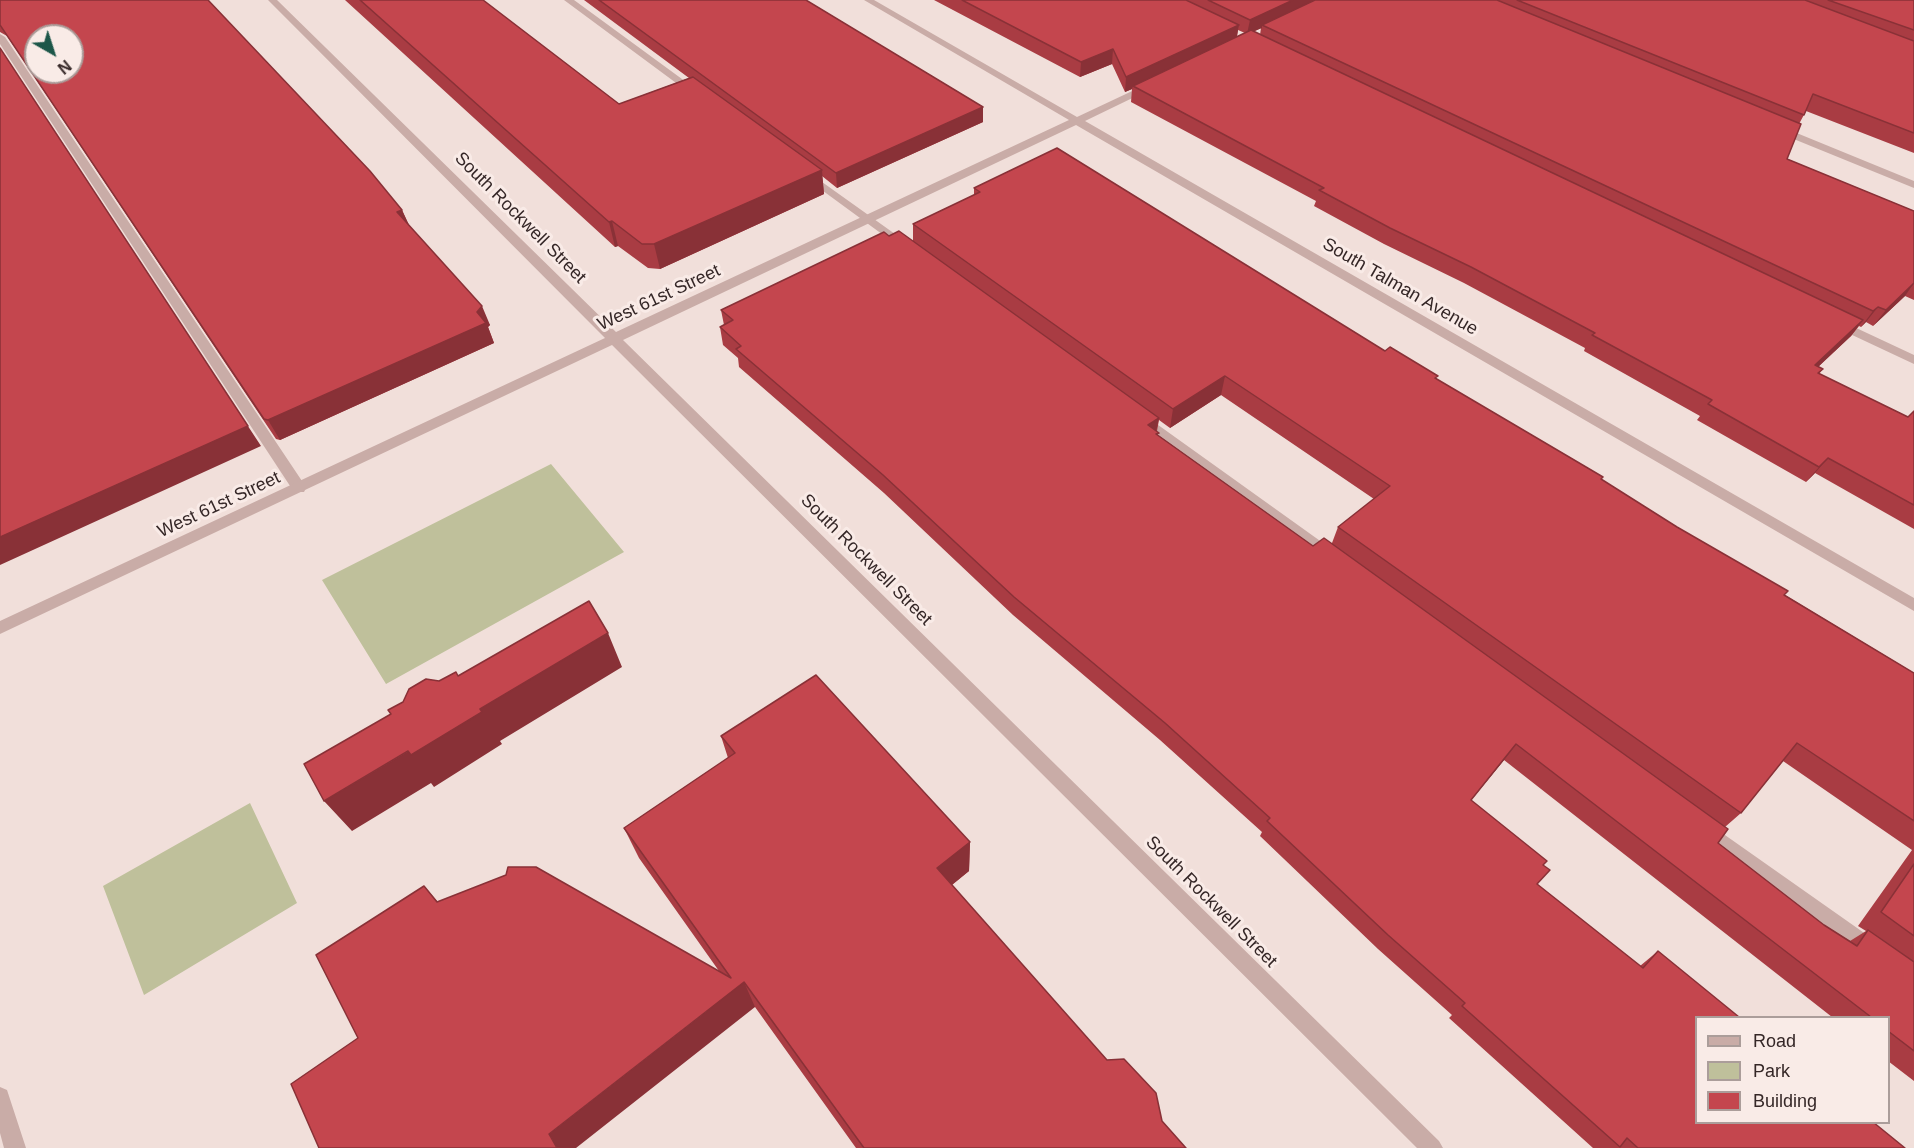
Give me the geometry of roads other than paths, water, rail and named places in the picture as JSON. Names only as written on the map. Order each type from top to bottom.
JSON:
[{"type":"street","name":"South Rockwell Street","points":[[272,0],[1432,1148]]},
{"type":"street","points":[[568,0],[702,98]]},
{"type":"street","name":"South Talman Avenue","points":[[868,0],[1914,605]]},
{"type":"street","points":[[0,37],[298,488]]},
{"type":"street","name":"West 61st Street","points":[[0,628],[1162,81]]},
{"type":"street","points":[[1771,126],[1914,185]]},
{"type":"street","points":[[798,168],[917,255]]},
{"type":"street","points":[[1828,319],[1914,360]]},
{"type":"street","points":[[1130,410],[1343,565]]},
{"type":"street","points":[[1691,819],[1885,960]]},
{"type":"street","points":[[0,1097],[15,1148]]}]
